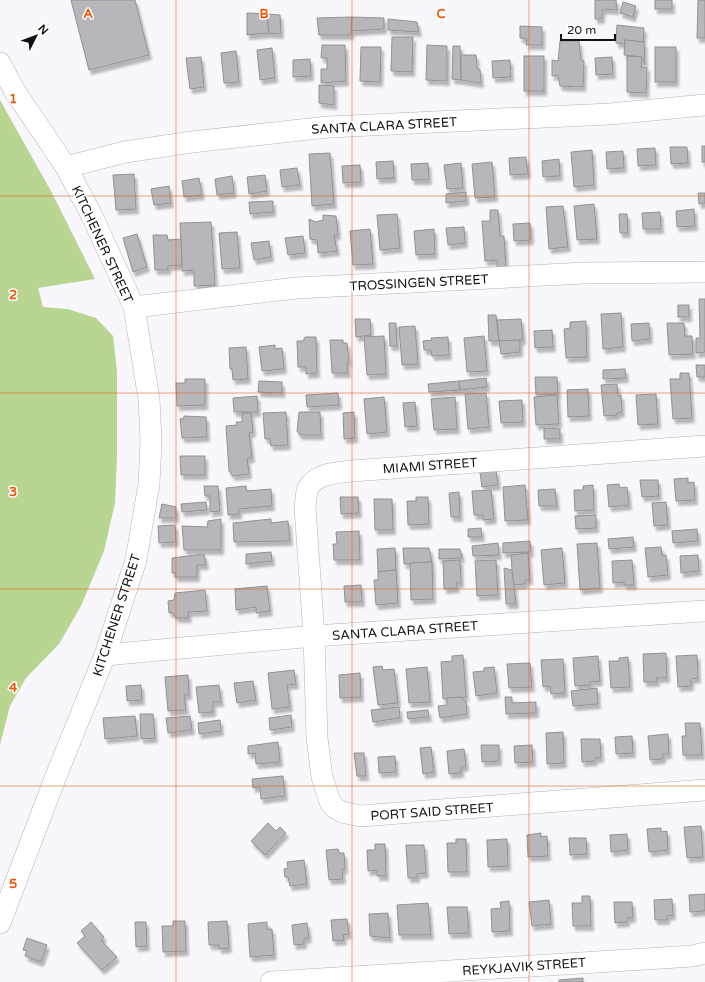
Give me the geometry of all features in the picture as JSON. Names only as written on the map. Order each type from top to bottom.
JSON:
[{"type":"street","name":"KITCHENER STREET","points":[[0,63],[14,90],[66,167],[92,216],[134,307],[149,399],[151,442],[150,484],[136,560],[105,655],[56,776],[0,923]]},
{"type":"street","name":"SANTA CLARA STREET","points":[[66,167],[125,152],[192,142],[328,127],[610,114],[705,105]]},
{"type":"street","name":"TROSSINGEN STREET","points":[[134,307],[297,288],[585,273],[705,272]]},
{"type":"street","name":"MIAMI STREET","points":[[314,636],[305,507],[308,488],[316,480],[326,474],[705,446]]},
{"type":"street","name":"SANTA CLARA STREET","points":[[105,655],[314,636],[705,610]]},
{"type":"street","name":"PORT SAID STREET","points":[[314,636],[317,738],[320,761],[330,802],[342,812],[360,816],[705,790]]},
{"type":"street","name":"REYKJAVIK STREET","points":[[271,982],[693,956],[705,953]]},
{"type":"green space","points":[[0,100],[52,193],[95,279],[38,288],[43,307],[68,309],[96,318],[113,336],[117,371],[117,458],[115,503],[104,551],[81,606],[59,644],[26,678],[10,706],[0,745]]},
{"type":"building","points":[[71,0],[135,0],[149,55],[89,70]]},
{"type":"building","points":[[595,0],[616,0],[617,10],[605,9],[602,11],[602,19],[595,19]]},
{"type":"building","points":[[655,0],[672,0],[672,9],[655,9]]},
{"type":"building","points":[[698,0],[705,0],[705,38],[697,38]]},
{"type":"building","points":[[623,2],[636,6],[633,17],[620,13]]},
{"type":"building","points":[[247,13],[267,14],[269,33],[247,35]]},
{"type":"building","points":[[267,14],[280,15],[281,34],[269,33]]},
{"type":"building","points":[[352,17],[351,35],[319,35],[317,18]]},
{"type":"building","points":[[352,17],[384,18],[384,29],[351,31]]},
{"type":"building","points":[[388,19],[417,22],[419,32],[388,30]]},
{"type":"building","points":[[617,25],[644,28],[643,42],[625,40],[625,44],[616,43]]},
{"type":"building","points":[[520,26],[542,27],[542,45],[526,45],[527,39],[520,38]]},
{"type":"building","points":[[392,37],[413,37],[412,72],[391,71]]},
{"type":"building","points":[[625,40],[644,42],[645,65],[642,57],[624,55]]},
{"type":"building","points":[[560,41],[579,41],[581,60],[584,61],[583,87],[560,86],[558,75],[552,76],[552,60],[558,61]]},
{"type":"building","points":[[322,45],[345,45],[346,81],[321,83],[321,69],[327,69],[327,58],[321,58]]},
{"type":"building","points":[[427,45],[447,46],[447,81],[426,80]]},
{"type":"building","points":[[453,46],[460,46],[461,80],[452,79]]},
{"type":"building","points":[[361,47],[381,47],[380,82],[360,81]]},
{"type":"building","points":[[655,47],[676,47],[676,82],[655,82]]},
{"type":"building","points":[[272,48],[275,78],[260,80],[257,50]]},
{"type":"building","points":[[236,51],[239,82],[224,83],[221,53]]},
{"type":"building","points":[[461,55],[476,55],[477,68],[480,70],[481,83],[461,80]]},
{"type":"building","points":[[524,56],[544,56],[544,91],[524,91]]},
{"type":"building","points":[[627,56],[642,57],[641,68],[647,67],[646,93],[627,92]]},
{"type":"building","points":[[201,57],[204,87],[190,89],[186,58]]},
{"type":"building","points":[[612,57],[613,74],[596,75],[595,58]]},
{"type":"building","points":[[310,59],[311,76],[293,77],[293,60]]},
{"type":"building","points":[[510,60],[511,77],[493,78],[492,61]]},
{"type":"building","points":[[319,85],[334,86],[334,105],[319,103]]},
{"type":"building","points":[[702,146],[705,146],[705,162],[702,162]]},
{"type":"building","points":[[670,147],[687,147],[688,163],[671,164]]},
{"type":"building","points":[[655,148],[656,165],[638,166],[637,149]]},
{"type":"building","points":[[592,150],[594,185],[574,187],[571,152]]},
{"type":"building","points":[[623,151],[624,168],[607,169],[606,152]]},
{"type":"building","points":[[330,153],[334,204],[312,206],[309,154]]},
{"type":"building","points":[[526,157],[528,174],[510,175],[509,158]]},
{"type":"building","points":[[559,159],[560,176],[543,177],[542,161]]},
{"type":"building","points":[[393,161],[394,178],[377,179],[376,162]]},
{"type":"building","points":[[492,162],[495,197],[475,198],[472,164]]},
{"type":"building","points":[[428,163],[429,180],[412,180],[411,164]]},
{"type":"building","points":[[461,163],[463,188],[447,189],[444,165]]},
{"type":"building","points":[[360,165],[361,182],[343,183],[342,166]]},
{"type":"building","points":[[297,168],[300,185],[282,187],[280,170]]},
{"type":"building","points":[[134,174],[136,209],[116,210],[113,175]]},
{"type":"building","points":[[265,175],[267,191],[249,194],[247,177]]},
{"type":"building","points":[[232,176],[234,193],[217,195],[215,179]]},
{"type":"building","points":[[199,178],[202,195],[184,197],[182,181]]},
{"type":"building","points":[[169,186],[171,203],[154,205],[151,189]]},
{"type":"building","points":[[466,192],[466,201],[446,203],[446,194]]},
{"type":"building","points":[[698,193],[705,193],[705,203],[699,204]]},
{"type":"building","points":[[273,201],[273,212],[250,214],[249,202]]},
{"type":"building","points":[[594,204],[597,239],[577,240],[574,206]]},
{"type":"building","points":[[563,206],[568,247],[549,249],[546,207]]},
{"type":"building","points":[[694,209],[695,226],[677,227],[676,211]]},
{"type":"building","points":[[490,210],[498,210],[500,236],[504,236],[506,268],[497,269],[497,260],[485,261],[482,221],[490,221]]},
{"type":"building","points":[[660,212],[661,229],[643,229],[642,213]]},
{"type":"building","points":[[397,214],[400,248],[380,250],[377,215]]},
{"type":"building","points":[[619,214],[627,214],[628,233],[620,233]]},
{"type":"building","points":[[323,215],[336,216],[338,235],[334,235],[337,251],[318,253],[317,240],[310,239],[309,219],[316,222],[323,220]]},
{"type":"building","points":[[211,222],[215,285],[194,286],[194,270],[182,271],[180,223]]},
{"type":"building","points":[[530,223],[531,240],[514,241],[513,224]]},
{"type":"building","points":[[464,227],[465,243],[448,245],[446,228]]},
{"type":"building","points":[[370,229],[373,264],[353,265],[350,231]]},
{"type":"building","points":[[434,229],[435,254],[416,255],[414,231]]},
{"type":"building","points":[[237,232],[240,268],[222,269],[219,233]]},
{"type":"building","points":[[137,234],[147,267],[133,272],[123,238]]},
{"type":"building","points":[[153,235],[167,235],[168,240],[181,239],[182,265],[168,266],[168,270],[155,270]]},
{"type":"building","points":[[303,236],[305,253],[288,255],[285,238]]},
{"type":"building","points":[[269,241],[271,257],[254,260],[251,243]]},
{"type":"building","points":[[699,299],[705,299],[705,352],[696,353],[696,338],[700,338]]},
{"type":"building","points":[[678,305],[689,305],[689,317],[678,317]]},
{"type":"building","points":[[621,313],[623,347],[603,349],[601,314]]},
{"type":"building","points":[[488,315],[496,315],[499,341],[489,341]]},
{"type":"building","points":[[355,319],[370,319],[371,335],[356,337]]},
{"type":"building","points":[[521,319],[523,340],[499,341],[497,320]]},
{"type":"building","points":[[586,321],[587,357],[566,358],[564,329],[570,328],[570,322]]},
{"type":"building","points":[[389,323],[396,323],[397,346],[390,346]]},
{"type":"building","points":[[649,323],[650,339],[632,341],[631,324]]},
{"type":"building","points":[[667,323],[684,323],[685,336],[692,336],[693,354],[669,355]]},
{"type":"building","points":[[415,326],[418,364],[402,365],[399,327]]},
{"type":"building","points":[[552,330],[553,347],[535,348],[534,331]]},
{"type":"building","points":[[384,336],[386,374],[367,375],[364,337]]},
{"type":"building","points":[[484,336],[487,371],[467,372],[464,338]]},
{"type":"building","points":[[305,337],[316,337],[317,373],[306,374],[306,367],[298,367],[297,341],[303,341]]},
{"type":"building","points":[[448,337],[449,355],[432,356],[431,350],[424,350],[423,341],[432,340],[431,338]]},
{"type":"building","points":[[330,340],[343,340],[343,343],[347,343],[349,362],[347,362],[348,373],[332,373]]},
{"type":"building","points":[[520,340],[520,352],[501,354],[499,341]]},
{"type":"building","points":[[275,345],[275,349],[282,348],[284,369],[262,371],[259,347]]},
{"type":"building","points":[[246,347],[248,379],[233,380],[232,369],[230,369],[229,348]]},
{"type":"building","points":[[696,365],[705,365],[705,377],[697,377]]},
{"type":"building","points":[[625,369],[626,378],[603,379],[603,370]]},
{"type":"building","points":[[680,373],[689,373],[692,418],[673,419],[670,379],[680,379]]},
{"type":"building","points":[[535,377],[557,377],[558,394],[536,395]]},
{"type":"building","points":[[486,378],[487,387],[460,390],[459,381]]},
{"type":"building","points":[[185,379],[205,379],[205,405],[177,406],[176,383],[185,383]]},
{"type":"building","points":[[259,381],[282,382],[282,393],[258,392]]},
{"type":"building","points":[[459,381],[460,390],[429,392],[428,384]]},
{"type":"building","points":[[617,384],[618,396],[621,395],[622,412],[617,413],[617,415],[604,416],[601,385]]},
{"type":"building","points":[[588,389],[589,416],[568,417],[567,390]]},
{"type":"building","points":[[338,393],[339,405],[307,407],[306,395]]},
{"type":"building","points":[[486,393],[489,427],[468,429],[465,394]]},
{"type":"building","points":[[656,394],[658,424],[638,425],[636,395]]},
{"type":"building","points":[[557,395],[559,424],[536,425],[534,397]]},
{"type":"building","points":[[257,396],[258,412],[234,412],[233,398]]},
{"type":"building","points":[[384,397],[387,432],[367,434],[364,399]]},
{"type":"building","points":[[455,397],[457,429],[434,430],[431,399]]},
{"type":"building","points":[[522,400],[523,422],[501,423],[499,401]]},
{"type":"building","points":[[415,402],[417,426],[405,427],[403,403]]},
{"type":"building","points":[[286,412],[288,445],[271,446],[270,439],[265,439],[263,413]]},
{"type":"building","points":[[299,412],[320,412],[321,435],[300,435],[297,431]]},
{"type":"building","points":[[354,412],[355,438],[344,439],[343,413]]},
{"type":"building","points":[[242,413],[251,413],[253,432],[249,433],[252,458],[247,458],[249,474],[233,476],[229,471],[226,426],[237,425],[236,422],[242,422]]},
{"type":"building","points":[[184,416],[206,417],[207,437],[182,438],[180,419],[184,418]]},
{"type":"building","points":[[544,428],[560,429],[560,439],[544,439]]},
{"type":"building","points":[[180,456],[205,456],[205,475],[181,475]]},
{"type":"building","points":[[496,470],[498,485],[482,487],[480,473]]},
{"type":"building","points":[[688,478],[688,483],[694,482],[695,500],[676,501],[674,479]]},
{"type":"building","points":[[640,480],[658,480],[659,496],[642,497]]},
{"type":"building","points":[[619,484],[620,488],[627,487],[629,505],[609,507],[607,485]]},
{"type":"building","points":[[525,485],[528,520],[505,521],[503,487]]},
{"type":"building","points":[[593,485],[594,510],[575,511],[574,490],[583,490],[583,486]]},
{"type":"building","points":[[204,486],[218,486],[220,511],[210,512],[210,496],[205,496]]},
{"type":"building","points":[[246,486],[247,491],[271,489],[272,506],[239,509],[239,514],[228,515],[226,488]]},
{"type":"building","points":[[555,489],[557,506],[539,506],[538,490]]},
{"type":"building","points":[[491,490],[494,519],[483,520],[483,515],[474,515],[472,491]]},
{"type":"building","points":[[459,492],[460,517],[451,517],[449,493]]},
{"type":"building","points":[[340,497],[358,497],[359,513],[341,514]]},
{"type":"building","points":[[416,497],[428,497],[429,524],[408,525],[407,501],[416,501]]},
{"type":"building","points":[[374,499],[392,499],[393,530],[375,530]]},
{"type":"building","points":[[206,502],[207,510],[182,512],[181,504]]},
{"type":"building","points":[[666,502],[668,525],[654,526],[652,503]]},
{"type":"building","points":[[162,504],[176,507],[176,518],[159,518]]},
{"type":"building","points":[[596,515],[596,528],[576,529],[575,516]]},
{"type":"building","points":[[221,519],[221,550],[184,550],[182,526],[207,527],[208,521]]},
{"type":"building","points":[[271,519],[271,523],[288,521],[290,541],[234,542],[233,523]]},
{"type":"building","points":[[175,525],[176,542],[159,543],[158,526]]},
{"type":"building","points":[[481,528],[482,537],[468,537],[468,529]]},
{"type":"building","points":[[697,529],[698,541],[673,543],[672,531]]},
{"type":"building","points":[[359,531],[360,560],[334,560],[333,544],[337,544],[336,532]]},
{"type":"building","points":[[633,537],[634,547],[609,549],[608,539]]},
{"type":"building","points":[[530,541],[531,552],[503,553],[503,543]]},
{"type":"building","points":[[498,543],[499,555],[473,556],[472,546]]},
{"type":"building","points":[[597,543],[600,588],[580,590],[577,544]]},
{"type":"building","points":[[661,547],[662,555],[666,555],[668,575],[648,577],[645,548]]},
{"type":"building","points":[[395,548],[396,570],[378,572],[377,549]]},
{"type":"building","points":[[403,548],[429,548],[432,562],[404,564]]},
{"type":"building","points":[[562,548],[565,583],[544,585],[541,550]]},
{"type":"building","points":[[439,549],[460,549],[462,558],[439,559]]},
{"type":"building","points":[[271,552],[272,561],[246,564],[246,554]]},
{"type":"building","points":[[528,553],[530,580],[525,580],[525,584],[513,585],[511,555]]},
{"type":"building","points":[[204,554],[206,565],[197,565],[197,577],[175,577],[175,573],[172,573],[172,558]]},
{"type":"building","points":[[698,555],[699,571],[681,573],[680,556]]},
{"type":"building","points":[[460,560],[461,583],[456,583],[457,588],[444,589],[443,561]]},
{"type":"building","points":[[496,560],[498,595],[477,596],[475,561]]},
{"type":"building","points":[[632,560],[634,585],[624,585],[624,582],[613,583],[612,561]]},
{"type":"building","points":[[432,562],[433,599],[411,600],[410,563]]},
{"type":"building","points":[[504,568],[512,570],[516,604],[506,604]]},
{"type":"building","points":[[396,570],[398,603],[376,605],[374,580],[378,580],[378,572]]},
{"type":"building","points":[[361,585],[362,602],[345,602],[344,586]]},
{"type":"building","points":[[267,586],[270,611],[256,613],[256,607],[236,610],[235,589]]},
{"type":"building","points":[[205,590],[207,611],[188,612],[189,618],[176,618],[172,612],[169,613],[168,601],[174,600],[175,593]]},
{"type":"building","points":[[666,653],[667,678],[656,678],[657,682],[644,682],[643,654]]},
{"type":"building","points":[[463,655],[466,697],[443,699],[441,662],[452,661],[452,656]]},
{"type":"building","points":[[697,655],[698,678],[691,679],[691,686],[678,687],[676,656]]},
{"type":"building","points":[[598,656],[600,681],[590,682],[590,685],[575,686],[573,658]]},
{"type":"building","points":[[628,657],[630,687],[611,688],[609,661],[619,661],[619,658]]},
{"type":"building","points":[[563,659],[565,693],[551,694],[550,686],[543,687],[541,660]]},
{"type":"building","points":[[530,663],[532,687],[509,688],[507,664]]},
{"type":"building","points":[[382,666],[383,670],[394,669],[398,703],[378,705],[373,667]]},
{"type":"building","points":[[427,667],[430,702],[409,703],[406,669]]},
{"type":"building","points":[[494,667],[497,693],[476,696],[473,672],[484,671],[484,668]]},
{"type":"building","points":[[294,670],[296,684],[287,685],[290,707],[272,709],[268,673]]},
{"type":"building","points":[[360,673],[361,697],[340,698],[339,675]]},
{"type":"building","points":[[188,675],[189,695],[184,695],[186,710],[168,711],[165,677]]},
{"type":"building","points":[[253,681],[256,700],[237,703],[234,683]]},
{"type":"building","points":[[141,685],[142,700],[127,701],[126,686]]},
{"type":"building","points":[[219,685],[221,702],[213,702],[213,712],[199,713],[196,687]]},
{"type":"building","points":[[597,688],[598,704],[573,706],[571,691]]},
{"type":"building","points":[[460,697],[466,702],[467,714],[440,718],[438,706],[447,705],[447,698]]},
{"type":"building","points":[[505,697],[512,697],[512,703],[536,702],[536,713],[506,714]]},
{"type":"building","points":[[399,707],[400,718],[373,722],[371,710]]},
{"type":"building","points":[[428,710],[429,717],[408,719],[407,712]]},
{"type":"building","points":[[140,714],[153,714],[155,738],[141,739]]},
{"type":"building","points":[[291,715],[292,727],[270,730],[269,718]]},
{"type":"building","points":[[135,716],[137,736],[105,739],[103,718]]},
{"type":"building","points":[[190,716],[192,730],[168,733],[166,718]]},
{"type":"building","points":[[220,720],[221,731],[199,734],[198,723]]},
{"type":"building","points":[[685,723],[700,723],[702,755],[683,755],[682,736],[686,736]]},
{"type":"building","points":[[563,732],[564,763],[547,764],[546,733]]},
{"type":"building","points":[[668,734],[669,754],[663,754],[663,759],[650,760],[648,736]]},
{"type":"building","points":[[632,736],[633,753],[616,754],[615,737]]},
{"type":"building","points":[[581,739],[600,739],[601,758],[595,758],[595,761],[582,762]]},
{"type":"building","points":[[278,742],[280,762],[256,764],[255,753],[248,754],[248,746]]},
{"type":"building","points":[[481,745],[499,745],[499,761],[482,762]]},
{"type":"building","points":[[532,745],[533,762],[515,763],[514,746]]},
{"type":"building","points":[[431,747],[434,772],[423,774],[420,748]]},
{"type":"building","points":[[464,749],[466,766],[461,767],[461,773],[449,774],[447,751]]},
{"type":"building","points":[[354,753],[364,753],[366,776],[357,776]]},
{"type":"building","points":[[395,756],[396,772],[379,773],[378,757]]},
{"type":"building","points":[[283,776],[285,796],[261,799],[260,787],[253,788],[252,779]]},
{"type":"building","points":[[268,823],[276,831],[280,827],[286,833],[265,855],[251,841]]},
{"type":"building","points":[[701,826],[703,857],[687,858],[684,827]]},
{"type":"building","points":[[661,828],[661,832],[667,831],[668,850],[649,852],[647,829]]},
{"type":"building","points":[[541,833],[541,837],[547,836],[548,856],[528,857],[527,835]]},
{"type":"building","points":[[627,834],[628,850],[611,852],[610,835]]},
{"type":"building","points":[[569,838],[586,838],[587,854],[570,855]]},
{"type":"building","points":[[456,839],[466,839],[467,872],[448,872],[447,843],[456,843]]},
{"type":"building","points":[[507,839],[508,866],[488,867],[487,840]]},
{"type":"building","points":[[375,844],[385,844],[386,876],[377,876],[377,870],[368,871],[367,850],[375,850]]},
{"type":"building","points":[[406,845],[424,845],[426,873],[417,874],[417,878],[408,878]]},
{"type":"building","points":[[338,849],[339,853],[344,853],[345,869],[342,869],[343,879],[329,880],[326,850]]},
{"type":"building","points":[[304,860],[307,884],[290,886],[288,877],[285,877],[284,869],[288,868],[287,862]]},
{"type":"building","points":[[705,894],[705,911],[690,912],[689,895]]},
{"type":"building","points":[[582,896],[590,896],[591,926],[573,926],[572,903],[582,903]]},
{"type":"building","points":[[672,899],[673,915],[667,916],[667,920],[655,920],[654,900]]},
{"type":"building","points":[[549,900],[551,924],[532,926],[529,902]]},
{"type":"building","points":[[509,901],[510,931],[492,932],[491,909],[501,908],[500,902]]},
{"type":"building","points":[[614,902],[632,902],[633,918],[627,918],[627,922],[615,923]]},
{"type":"building","points":[[428,903],[431,935],[399,935],[397,905]]},
{"type":"building","points":[[447,907],[467,907],[469,933],[449,934]]},
{"type":"building","points":[[388,913],[390,938],[370,936],[369,914]]},
{"type":"building","points":[[347,919],[349,934],[343,935],[344,940],[333,941],[331,920]]},
{"type":"building","points":[[173,921],[185,921],[186,951],[163,952],[162,926],[173,926]]},
{"type":"building","points":[[227,921],[229,948],[219,949],[219,945],[209,945],[208,922]]},
{"type":"building","points":[[91,922],[104,937],[101,940],[117,957],[102,970],[77,943],[85,936],[81,931]]},
{"type":"building","points":[[135,922],[146,922],[147,946],[136,947]]},
{"type":"building","points":[[267,922],[267,929],[272,929],[274,955],[250,957],[248,924]]},
{"type":"building","points":[[307,923],[309,938],[304,939],[304,944],[294,945],[292,925]]},
{"type":"building","points":[[27,938],[47,945],[41,962],[25,956],[27,951],[23,950]]},
{"type":"building","points":[[583,978],[583,982],[559,982],[559,980]]}]
